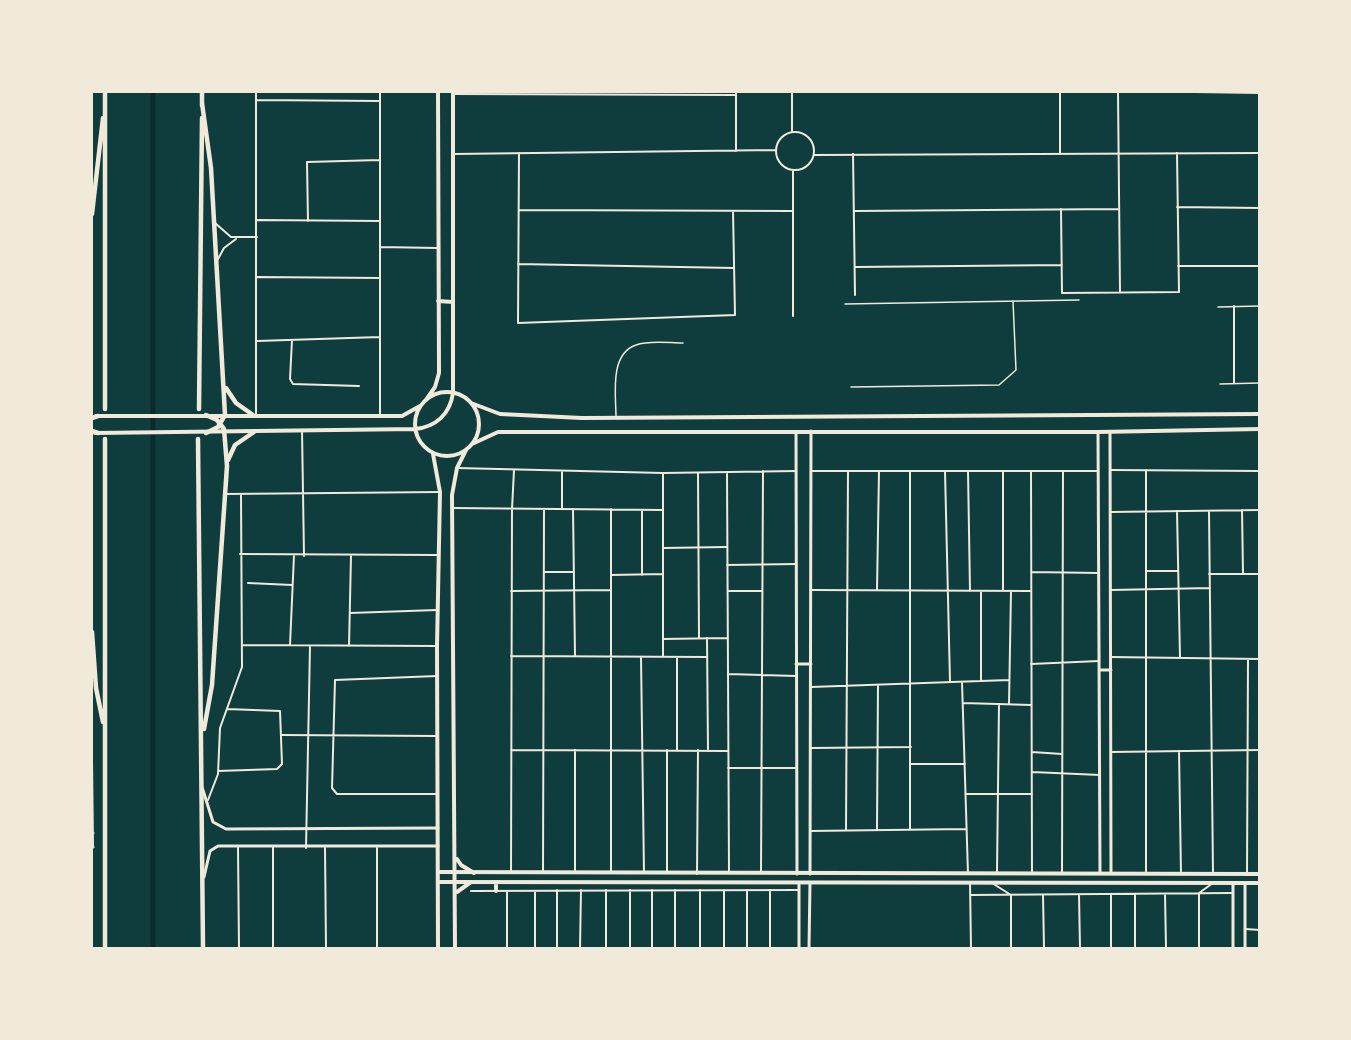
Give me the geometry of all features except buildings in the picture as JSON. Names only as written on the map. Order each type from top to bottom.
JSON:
[{"type":"highway","points":[[105,92],[105,409]]},
{"type":"highway","points":[[201,92],[210,163],[217,262],[224,385],[220,424],[227,466],[212,685],[201,741]]},
{"type":"highway","points":[[198,409],[202,103]]},
{"type":"highway","points":[[92,214],[97,155],[105,106]]},
{"type":"highway","points":[[92,165],[97,155]]},
{"type":"highway","points":[[224,385],[236,403],[255,415]]},
{"type":"highway","points":[[206,415],[220,424]]},
{"type":"highway","points":[[92,417],[98,416]]},
{"type":"highway","points":[[206,433],[220,424]]},
{"type":"highway","points":[[92,432],[98,433]]},
{"type":"highway","points":[[227,466],[235,445],[254,432]]},
{"type":"highway","points":[[105,440],[105,948]]},
{"type":"highway","points":[[198,440],[202,948]]},
{"type":"highway","points":[[92,632],[92,657],[105,730]]},
{"type":"main road","points":[[98,416],[402,416],[420,406],[435,387],[439,374],[438,92]]},
{"type":"main road","points":[[98,433],[415,429],[429,426],[441,418],[450,407],[453,393],[453,93]]},
{"type":"main road","points":[[438,301],[453,302]]},
{"type":"main road","points":[[426,400],[444,392],[453,393],[493,412],[525,417],[1260,414]]},
{"type":"main road","points":[[471,403],[479,424],[472,444]]},
{"type":"main road","points":[[420,406],[415,429],[424,448],[433,454],[450,456],[466,450]]},
{"type":"main road","points":[[455,948],[452,508],[456,468],[472,444],[498,432],[1110,432],[1260,429]]},
{"type":"main road","points":[[433,454],[440,492],[437,646],[438,948]]},
{"type":"main road","points":[[455,855],[460,865],[474,873]]},
{"type":"main road","points":[[438,872],[1260,874]]},
{"type":"main road","points":[[438,882],[810,884],[1260,882]]},
{"type":"main road","points":[[456,892],[471,882]]},
{"type":"main road","points":[[496,882],[496,891]]},
{"type":"main road","points":[[773,890],[776,883]]},
{"type":"street","points":[[255,415],[256,92]]},
{"type":"street","points":[[380,92],[380,416]]},
{"type":"street","points":[[792,132],[792,92],[1060,92],[1060,153]]},
{"type":"street","points":[[1118,92],[1120,292]]},
{"type":"street","points":[[1195,92],[1260,93]]},
{"type":"street","points":[[453,93],[736,93],[736,151]]},
{"type":"street","points":[[256,100],[380,101]]},
{"type":"street","points":[[792,132],[808,138],[814,154],[809,165],[793,170],[778,161],[776,150],[781,138],[792,132]]},
{"type":"street","points":[[453,154],[776,150]]},
{"type":"street","points":[[519,153],[518,323],[735,315],[733,211]]},
{"type":"street","points":[[1061,209],[1062,293],[1179,292],[1177,153]]},
{"type":"street","points":[[814,154],[1260,153]]},
{"type":"street","points":[[853,154],[855,295]]},
{"type":"street","points":[[308,221],[307,162],[380,160]]},
{"type":"street","points":[[793,170],[793,316]]},
{"type":"street","points":[[1178,207],[1260,208]]},
{"type":"street","points":[[854,211],[1119,209]]},
{"type":"street","points":[[519,210],[793,211]]},
{"type":"street","points":[[257,220],[380,221]]},
{"type":"street","points":[[214,221],[223,232],[236,239]]},
{"type":"street","points":[[217,262],[224,248],[236,239],[257,237]]},
{"type":"street","points":[[380,247],[437,248]]},
{"type":"street","points":[[518,264],[734,268]]},
{"type":"street","points":[[855,267],[1062,265]]},
{"type":"street","points":[[1178,266],[1260,266]]},
{"type":"street","points":[[257,277],[380,278]]},
{"type":"street","points":[[1234,306],[1234,383]]},
{"type":"street","points":[[257,341],[380,337]]},
{"type":"street","points":[[292,340],[290,379],[293,384],[359,386]]},
{"type":"street","points":[[302,430],[304,556]]},
{"type":"street","points":[[810,874],[811,431]]},
{"type":"street","points":[[796,432],[797,874]]},
{"type":"street","points":[[1098,432],[1100,873]]},
{"type":"street","points":[[1110,432],[1111,873]]},
{"type":"street","points":[[456,468],[663,473],[797,471]]},
{"type":"street","points":[[511,873],[514,470]]},
{"type":"street","points":[[1110,470],[1260,471]]},
{"type":"street","points":[[1146,470],[1146,873]]},
{"type":"street","points":[[562,471],[562,509]]},
{"type":"street","points":[[761,873],[763,471]]},
{"type":"street","points":[[811,471],[1098,471]]},
{"type":"street","points":[[846,830],[848,471]]},
{"type":"street","points":[[877,590],[879,471]]},
{"type":"street","points":[[910,471],[910,830]]},
{"type":"street","points":[[945,471],[950,682]]},
{"type":"street","points":[[968,471],[970,591]]},
{"type":"street","points":[[1003,471],[1003,591]]},
{"type":"street","points":[[1031,471],[1032,873]]},
{"type":"street","points":[[1062,471],[1062,873]]},
{"type":"street","points":[[698,472],[699,638]]},
{"type":"street","points":[[727,472],[729,874]]},
{"type":"street","points":[[663,473],[663,657]]},
{"type":"street","points":[[226,494],[440,492]]},
{"type":"street","points":[[208,800],[218,771],[218,733],[241,671],[241,494]]},
{"type":"street","points":[[452,508],[663,510]]},
{"type":"street","points":[[543,509],[543,873]]},
{"type":"street","points":[[573,509],[575,657]]},
{"type":"street","points":[[610,509],[611,873]]},
{"type":"street","points":[[642,510],[642,575]]},
{"type":"street","points":[[1242,510],[1243,573]]},
{"type":"street","points":[[1110,512],[1260,510]]},
{"type":"street","points":[[1177,511],[1180,658]]},
{"type":"street","points":[[1209,511],[1213,874]]},
{"type":"street","points":[[663,548],[727,548]]},
{"type":"street","points":[[240,554],[439,555]]},
{"type":"street","points":[[290,646],[294,555]]},
{"type":"street","points":[[349,646],[351,556]]},
{"type":"street","points":[[727,565],[796,564]]},
{"type":"street","points":[[543,572],[574,572]]},
{"type":"street","points":[[1031,572],[1099,573]]},
{"type":"street","points":[[1146,572],[1178,572]]},
{"type":"street","points":[[610,575],[663,574]]},
{"type":"street","points":[[1209,574],[1260,574]]},
{"type":"street","points":[[248,583],[292,585]]},
{"type":"street","points":[[1111,590],[1210,588]]},
{"type":"street","points":[[512,591],[610,590]]},
{"type":"street","points":[[811,590],[1031,591]]},
{"type":"street","points":[[728,591],[762,591]]},
{"type":"street","points":[[981,591],[981,681]]},
{"type":"street","points":[[1009,704],[1011,591]]},
{"type":"street","points":[[350,613],[438,610]]},
{"type":"street","points":[[707,638],[708,750]]},
{"type":"street","points":[[663,639],[728,638]]},
{"type":"street","points":[[242,645],[437,646]]},
{"type":"street","points":[[306,848],[310,646]]},
{"type":"street","points":[[511,656],[707,657]]},
{"type":"street","points":[[641,657],[644,874]]},
{"type":"street","points":[[676,657],[677,750]]},
{"type":"street","points":[[1111,657],[1260,659]]},
{"type":"street","points":[[1247,874],[1248,659]]},
{"type":"street","points":[[1031,664],[1099,661]]},
{"type":"street","points":[[796,664],[811,664]]},
{"type":"street","points":[[1099,670],[1111,670]]},
{"type":"street","points":[[728,674],[796,676]]},
{"type":"street","points":[[437,676],[335,680],[332,736],[333,792],[438,794]]},
{"type":"street","points":[[811,687],[1009,680]]},
{"type":"street","points":[[962,682],[968,874]]},
{"type":"street","points":[[877,830],[878,685]]},
{"type":"street","points":[[963,703],[1031,705]]},
{"type":"street","points":[[997,873],[999,704]]},
{"type":"street","points":[[218,771],[281,767],[280,711],[227,709]]},
{"type":"street","points":[[282,735],[437,736]]},
{"type":"street","points":[[811,748],[911,747]]},
{"type":"street","points":[[511,750],[728,750]]},
{"type":"street","points":[[575,750],[575,873]]},
{"type":"street","points":[[667,750],[667,873]]},
{"type":"street","points":[[697,874],[698,750]]},
{"type":"street","points":[[1111,752],[1260,750]]},
{"type":"street","points":[[1179,751],[1181,874]]},
{"type":"street","points":[[1032,752],[1062,754]]},
{"type":"street","points":[[92,759],[92,847]]},
{"type":"street","points":[[911,764],[965,764]]},
{"type":"street","points":[[729,768],[797,768]]},
{"type":"street","points":[[1032,772],[1100,775]]},
{"type":"street","points":[[202,785],[213,822],[219,828],[253,831],[306,827],[438,828]]},
{"type":"street","points":[[965,794],[1032,794]]},
{"type":"street","points":[[810,831],[966,829]]},
{"type":"street","points":[[203,881],[213,847],[438,846]]},
{"type":"street","points":[[238,847],[239,948]]},
{"type":"street","points":[[273,847],[273,948]]},
{"type":"street","points":[[325,848],[326,948]]},
{"type":"street","points":[[377,848],[377,948]]},
{"type":"street","points":[[799,883],[799,948]]},
{"type":"street","points":[[970,883],[971,948]]},
{"type":"street","points":[[992,883],[1011,895]]},
{"type":"street","points":[[1199,893],[1214,883]]},
{"type":"street","points":[[1233,883],[1233,948]]},
{"type":"street","points":[[1245,883],[1245,948]]},
{"type":"street","points":[[809,948],[810,884]]},
{"type":"street","points":[[580,948],[581,890]]},
{"type":"street","points":[[606,890],[606,948]]},
{"type":"street","points":[[630,890],[630,948]]},
{"type":"street","points":[[652,890],[652,948]]},
{"type":"street","points":[[675,890],[675,948]]},
{"type":"street","points":[[700,890],[700,948]]},
{"type":"street","points":[[724,890],[724,948]]},
{"type":"street","points":[[747,890],[747,948]]},
{"type":"street","points":[[770,948],[773,890]]},
{"type":"street","points":[[471,891],[799,890]]},
{"type":"street","points":[[507,891],[507,948]]},
{"type":"street","points":[[535,891],[535,948]]},
{"type":"street","points":[[556,948],[557,891]]},
{"type":"street","points":[[1199,893],[1199,948]]},
{"type":"street","points":[[970,895],[1233,893]]},
{"type":"street","points":[[1079,894],[1080,948]]},
{"type":"street","points":[[1111,894],[1111,948]]},
{"type":"street","points":[[1135,894],[1136,948]]},
{"type":"street","points":[[1165,894],[1166,948]]},
{"type":"street","points":[[1011,895],[1011,948]]},
{"type":"street","points":[[1043,895],[1044,948]]},
{"type":"street","points":[[1245,929],[1260,930]]},
{"type":"lane","points":[[845,304],[1079,300]]},
{"type":"lane","points":[[851,387],[999,385],[1016,370],[1013,301]]},
{"type":"lane","points":[[1218,307],[1260,306]]},
{"type":"lane","points":[[616,418],[616,374],[619,361],[628,350],[637,344],[683,343]]},
{"type":"lane","points":[[1220,384],[1260,383]]},
{"type":"waterway","points":[[153,92],[153,948]]}]
